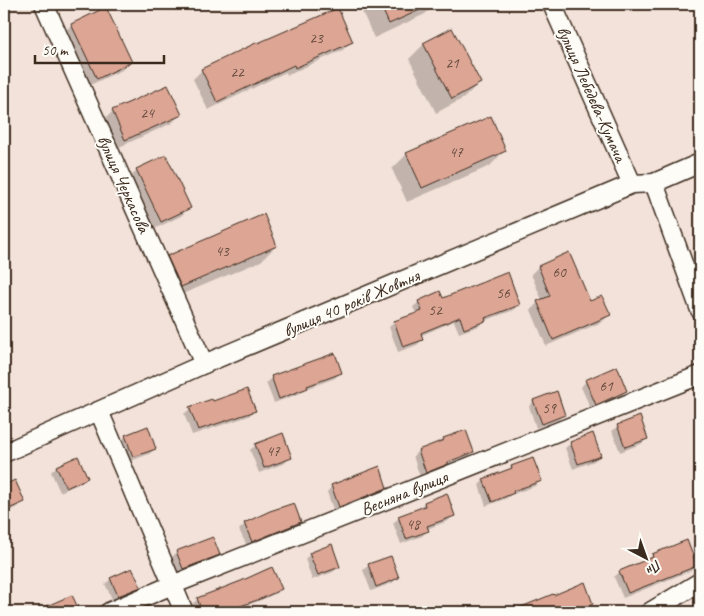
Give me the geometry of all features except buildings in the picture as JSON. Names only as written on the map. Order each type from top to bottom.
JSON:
[{"type":"street","name":"вулиця Черкасова","points":[[44,4],[204,364]]},
{"type":"street","name":"вулиця Лебедєва-Кумача","points":[[552,4],[632,184]]},
{"type":"street","name":"вулиця 40 років Жовтня","points":[[4,453],[204,364],[632,184],[654,183],[700,163]]},
{"type":"street","points":[[654,183],[700,310]]},
{"type":"street","name":"Весняна вулиця","points":[[109,612],[172,585],[700,376]]},
{"type":"street","points":[[99,411],[184,612]]},
{"type":"street","points":[[650,612],[700,582]]}]
